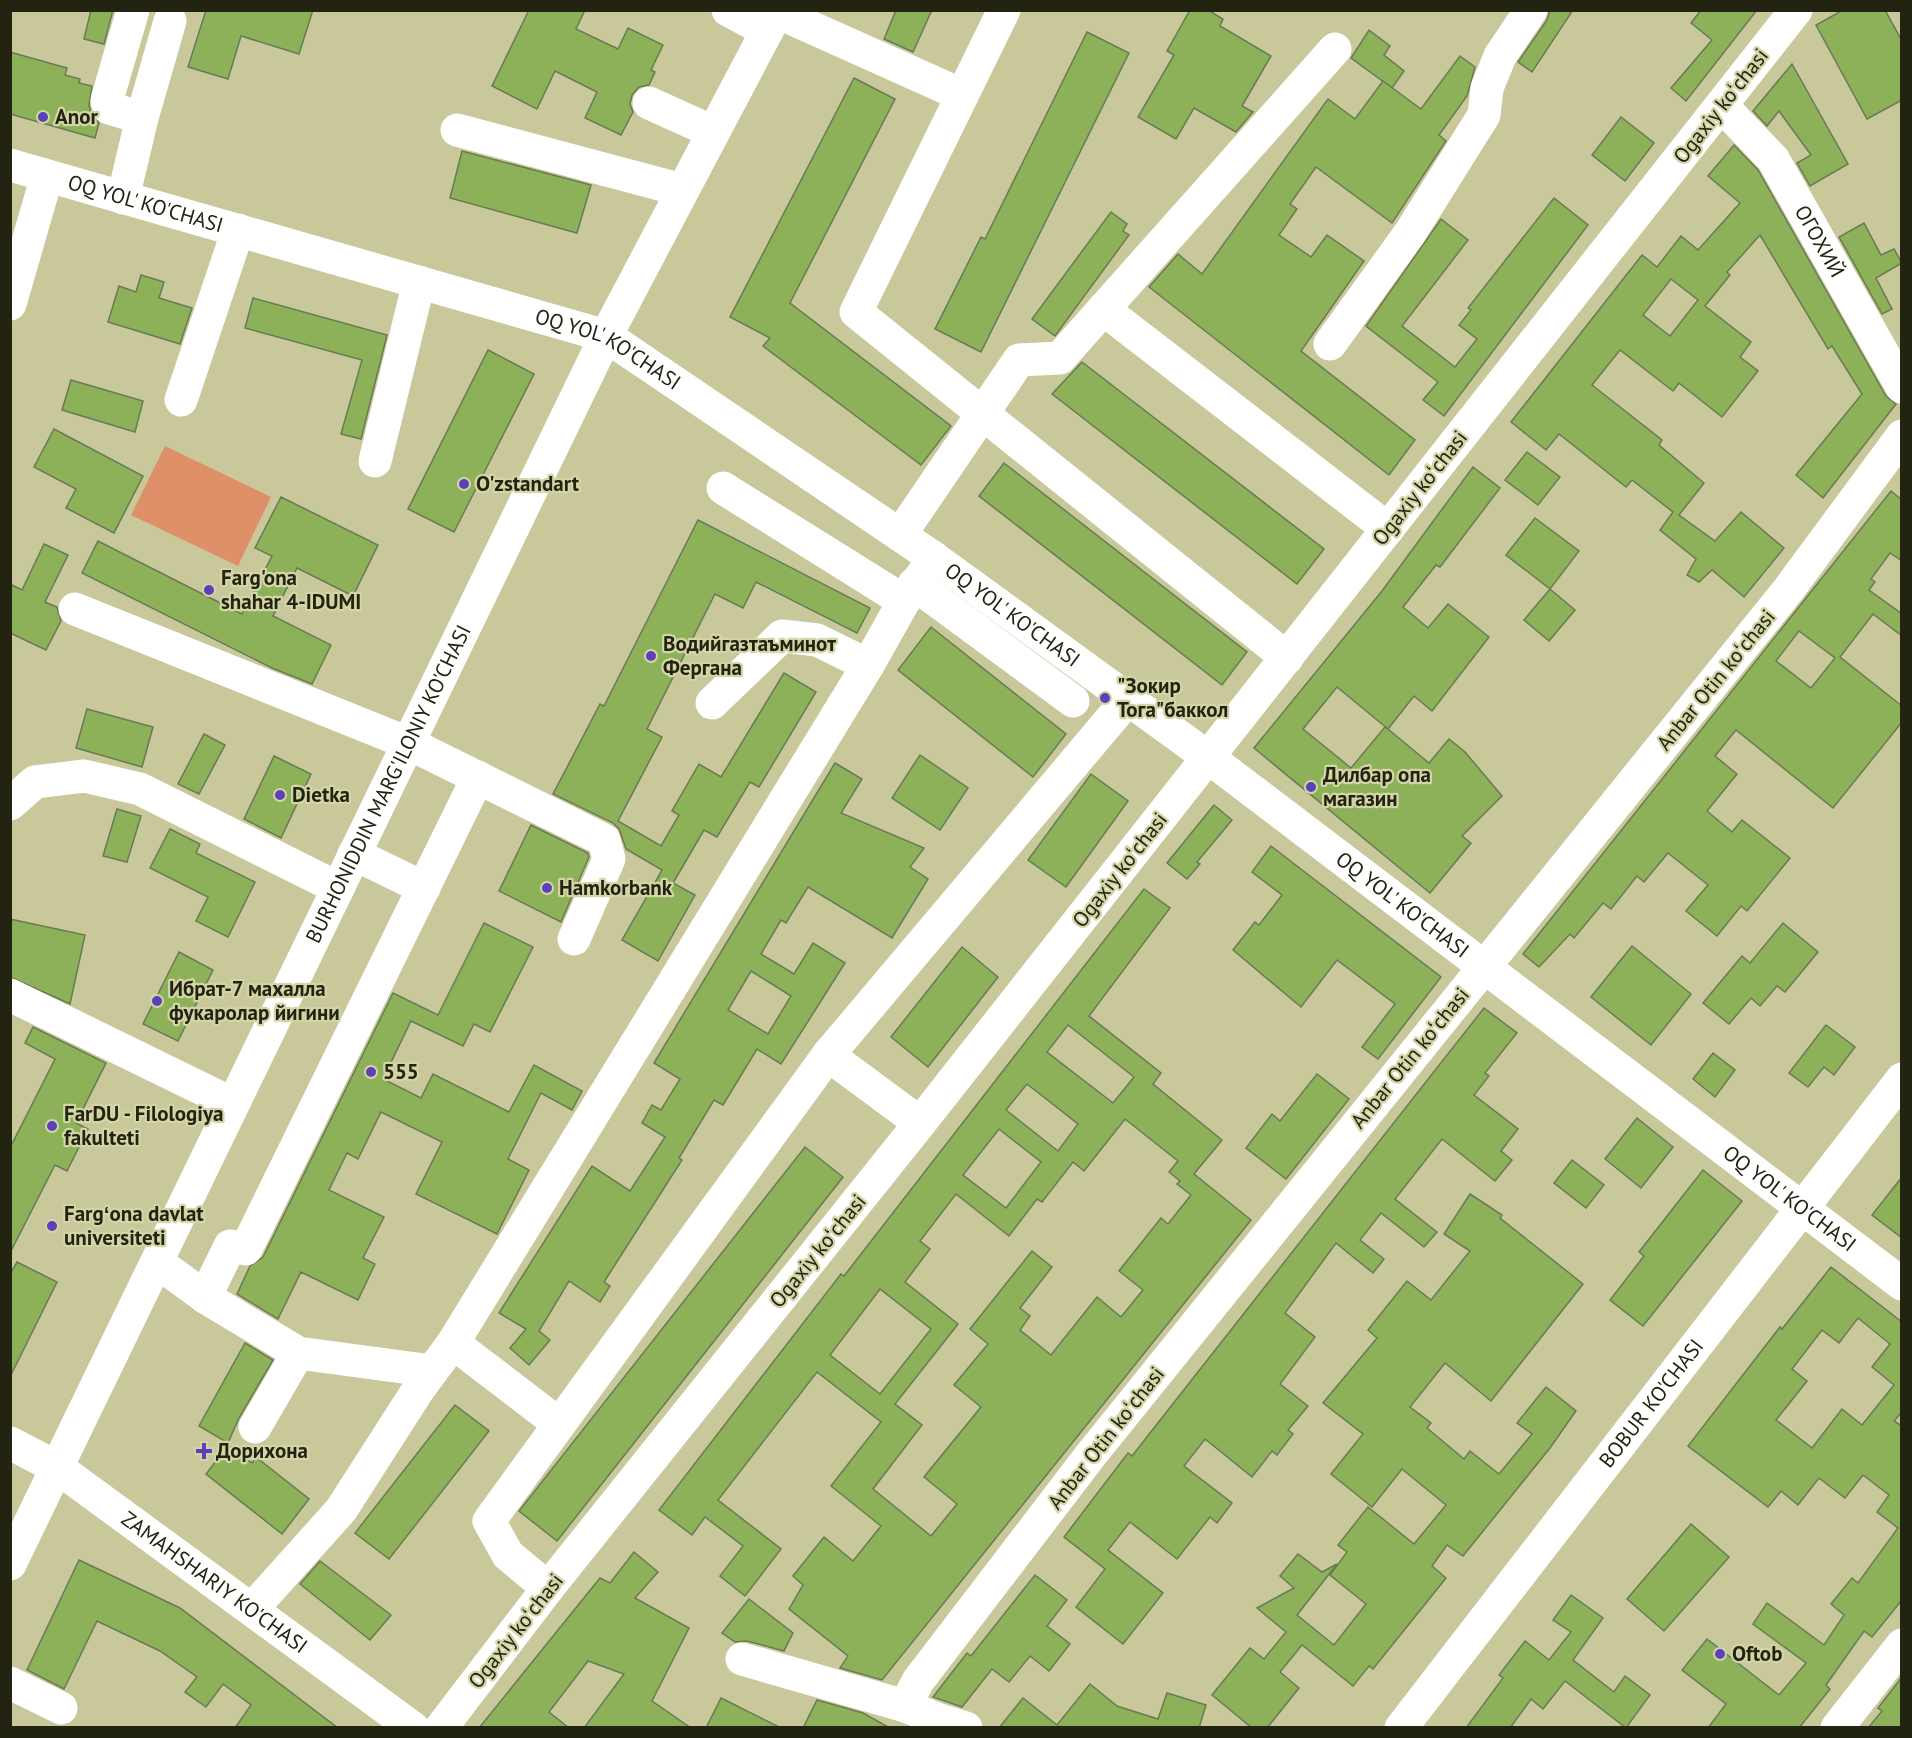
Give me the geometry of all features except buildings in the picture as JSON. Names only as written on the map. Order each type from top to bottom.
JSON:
[{"type":"street","points":[[133,10],[107,99],[109,108],[142,118]]},
{"type":"street","points":[[728,10],[774,18],[962,95]]},
{"type":"street","points":[[1004,10],[856,312],[1287,658]]},
{"type":"street","points":[[1330,344],[1410,233],[1484,116],[1487,88],[1500,56],[1531,10]]},
{"type":"street","name":"Ogaxiy koʻchasi","points":[[441,1728],[548,1588],[1209,758],[1796,10]]},
{"type":"street","name":"BURHONIDDIN MARG'ILONIY KO'CHASI","points":[[10,1564],[606,336],[774,18]]},
{"type":"street","points":[[123,198],[142,118],[170,21]]},
{"type":"street","points":[[900,535],[1019,360],[1060,358],[1335,49]]},
{"type":"street","points":[[649,103],[713,132]]},
{"type":"street","name":"ОГОХИЙ","points":[[1722,106],[1773,159],[1902,387]]},
{"type":"street","points":[[457,130],[682,190]]},
{"type":"street","name":"OQ YOL' KO'CHASI","points":[[10,165],[606,336],[934,558],[1209,758],[1902,1284]]},
{"type":"street","points":[[10,304],[47,176]]},
{"type":"street","points":[[181,400],[238,230]]},
{"type":"street","points":[[375,461],[419,282]]},
{"type":"street","points":[[1103,309],[1388,529]]},
{"type":"street","name":"Anbar Otin koʻchasi","points":[[911,1693],[1098,1447],[1790,589],[1902,436]]},
{"type":"street","points":[[723,488],[909,592],[1073,701]]},
{"type":"street","points":[[253,1608],[340,1510],[460,1330],[868,665],[909,592],[934,558]]},
{"type":"street","points":[[75,609],[408,743],[604,840],[609,859],[574,939]]},
{"type":"street","points":[[712,703],[782,636],[817,640],[868,665]]},
{"type":"street","points":[[548,1588],[508,1555],[489,1521],[828,1055],[1128,699]]},
{"type":"street","points":[[10,804],[35,782],[64,778],[84,776],[140,789],[338,888]]},
{"type":"street","points":[[205,1297],[230,1246],[246,1249],[478,777]]},
{"type":"street","points":[[354,854],[424,888]]},
{"type":"street","points":[[10,995],[233,1104]]},
{"type":"street","points":[[828,1055],[920,1123]]},
{"type":"street","name":"BOBUR KO'CHASI","points":[[1401,1728],[1902,1079]]},
{"type":"street","points":[[157,1262],[205,1297],[298,1353],[432,1371]]},
{"type":"street","points":[[460,1330],[559,1424]]},
{"type":"street","points":[[255,1427],[298,1353]]},
{"type":"street","name":"ZAMAHSHARIY KO'CHASI","points":[[10,1443],[58,1468],[253,1608],[413,1728]]},
{"type":"street","points":[[1836,1728],[1902,1645]]},
{"type":"street","points":[[742,1659],[911,1693],[966,1728]]},
{"type":"street","points":[[10,1683],[61,1708]]},
{"type":"shaded area","points":[[165,446],[271,497],[238,566],[131,515]]},
{"type":"place","name":"Anor","points":[[43,117]]},
{"type":"place","name":"O'zstandart","points":[[464,484]]},
{"type":"place","name":"Farg'ona shahar 4-IDUMI","points":[[209,590]]},
{"type":"place","name":"Водийгазтаъминот Фергана","points":[[651,656]]},
{"type":"place","name":"\"Зокир Тога\"баккол","points":[[1105,698]]},
{"type":"place","name":"Дилбар опа магазин","points":[[1311,787]]},
{"type":"place","name":"Dietka","points":[[280,795]]},
{"type":"place","name":"Hamkorbank","points":[[547,888]]},
{"type":"place","name":"Ибрат-7 махалла фукаролар йигини","points":[[157,1001]]},
{"type":"place","name":"555","points":[[371,1072]]},
{"type":"place","name":"FarDU - Filologiya fakulteti","points":[[52,1126]]},
{"type":"place","name":"Fargʻona davlat universiteti","points":[[52,1226]]},
{"type":"place","name":"Дорихона","points":[[204,1451]]},
{"type":"place","name":"Oftob","points":[[1720,1654]]}]
